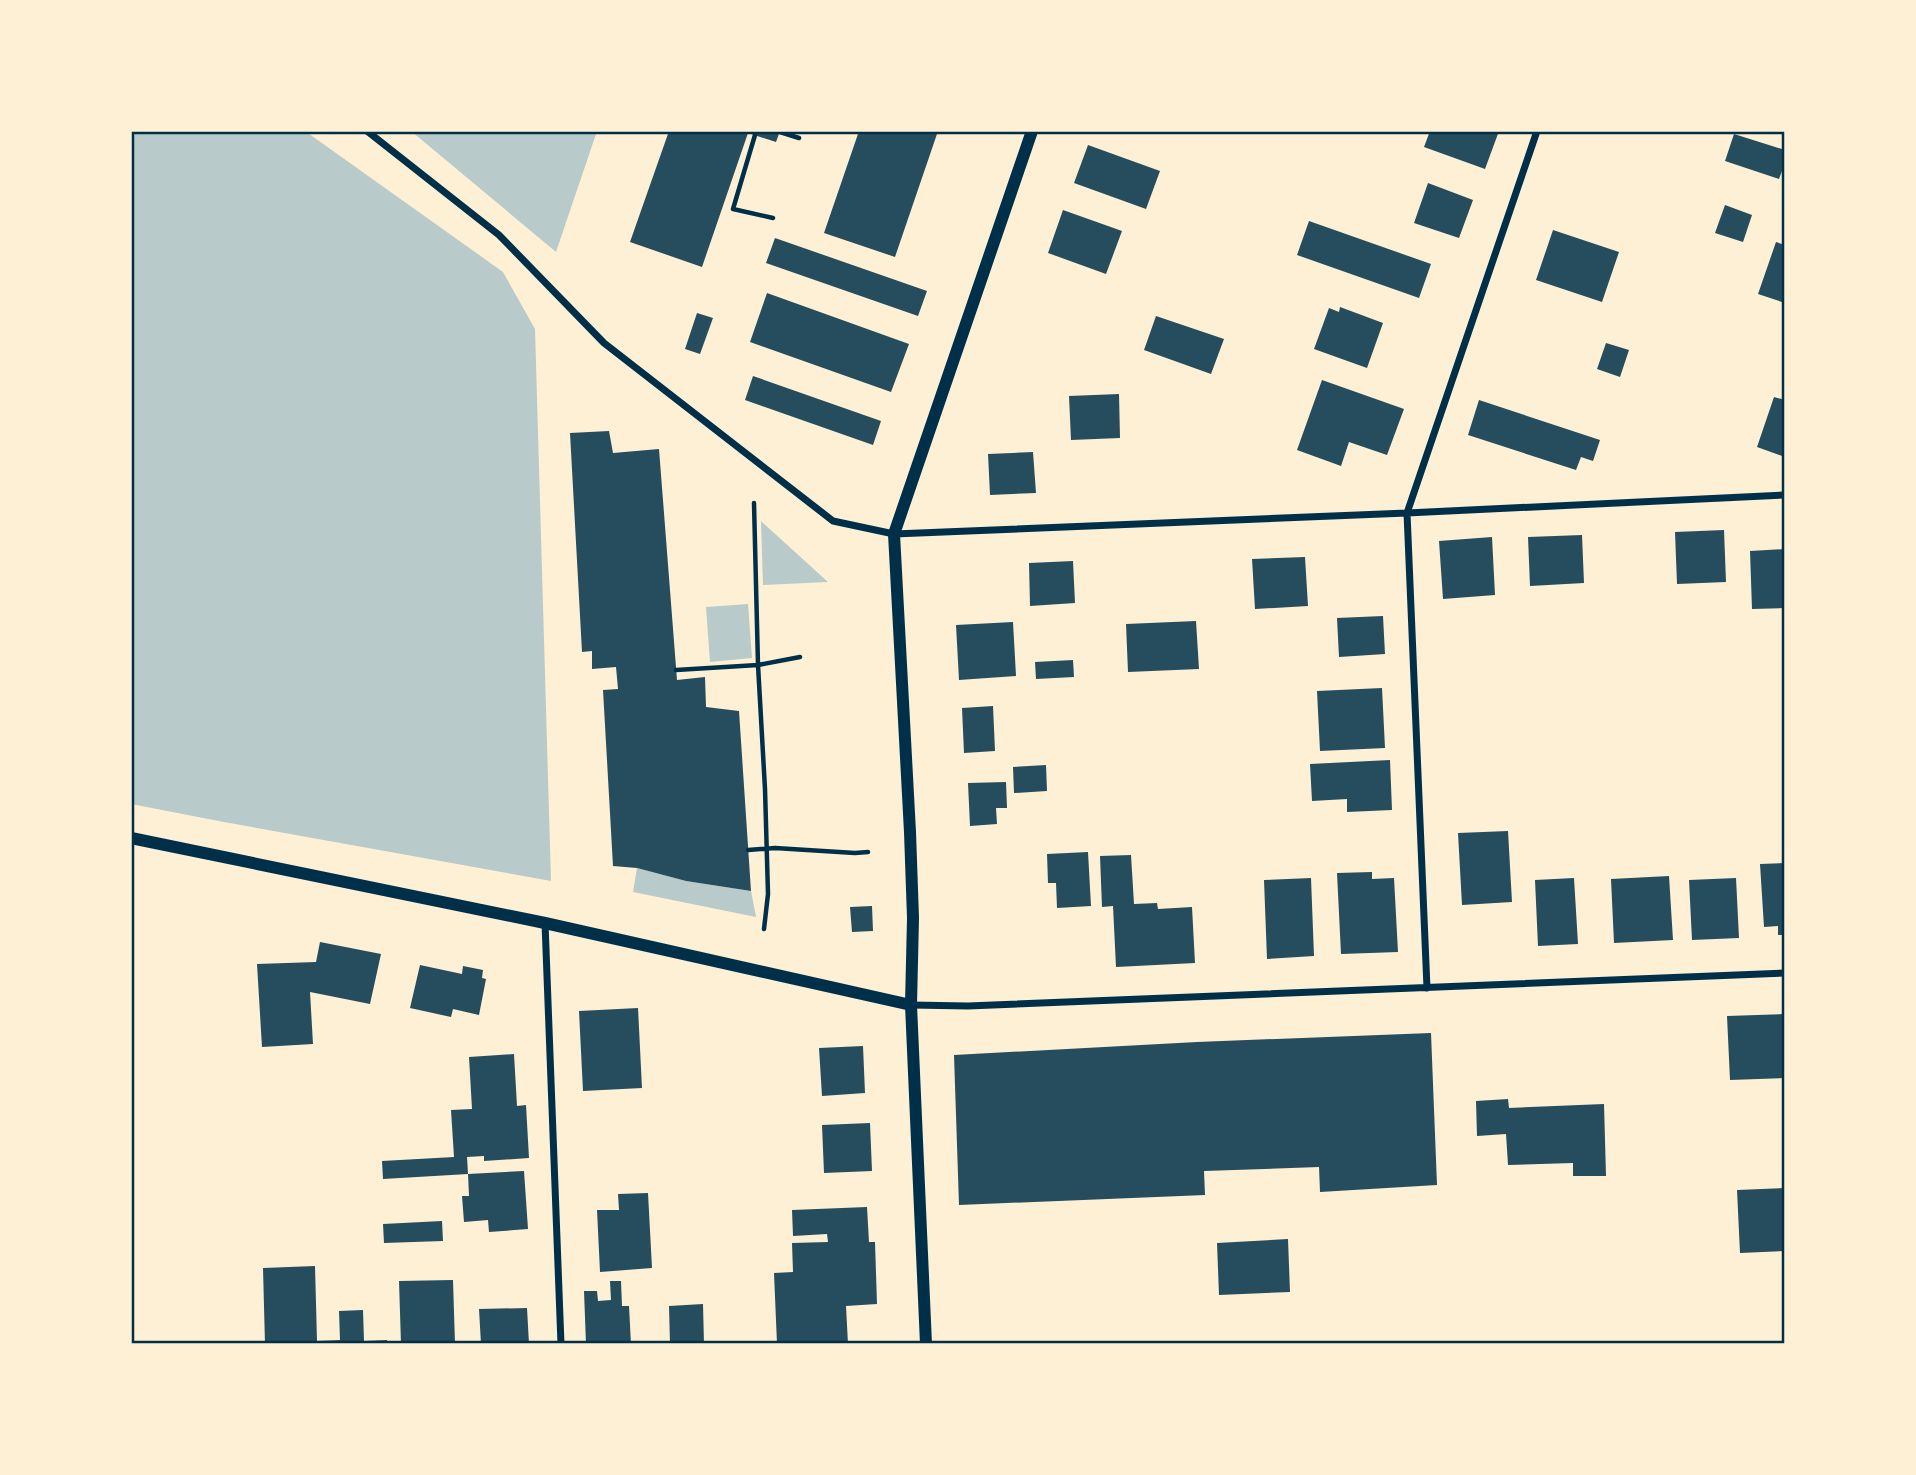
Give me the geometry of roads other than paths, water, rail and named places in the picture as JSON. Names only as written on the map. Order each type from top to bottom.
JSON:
[{"type":"street","points":[[367,131],[499,235],[604,343],[833,521],[894,534],[1785,495]]},
{"type":"street","points":[[926,1344],[911,1005],[912,905],[894,534],[1032,131]]},
{"type":"street","points":[[1427,988],[1408,513],[1538,131]]},
{"type":"street","points":[[131,838],[545,923],[911,1005],[968,1006],[1785,973]]},
{"type":"street","points":[[545,923],[561,1344]]}]
